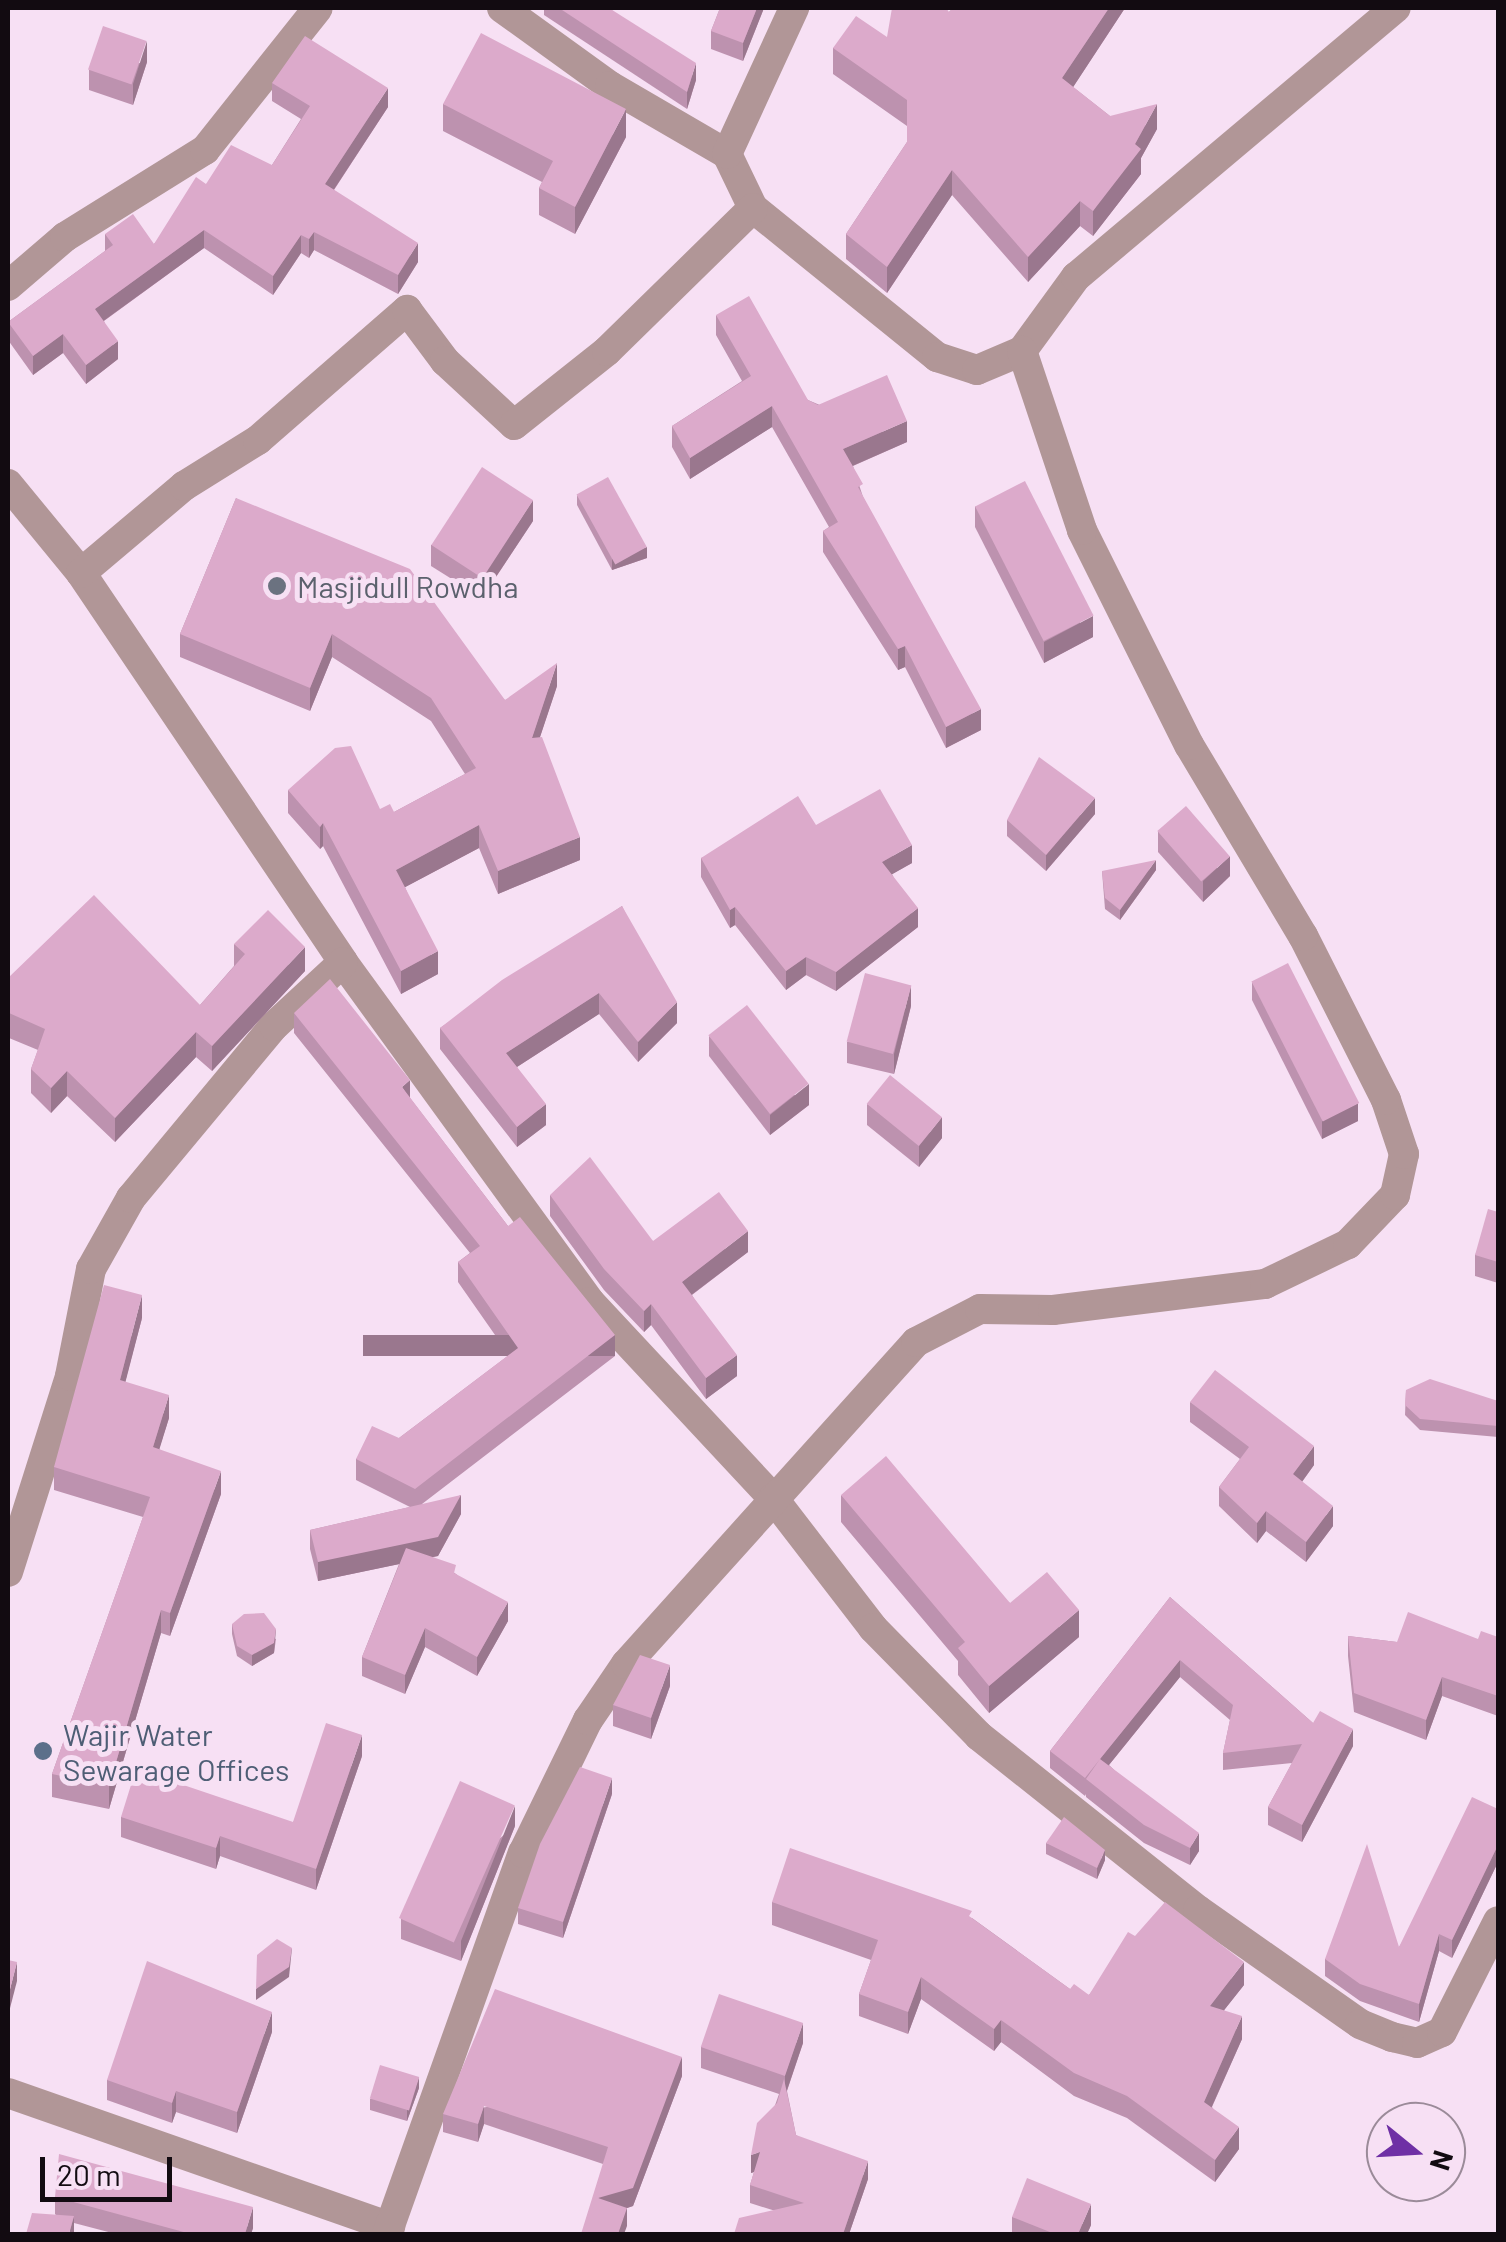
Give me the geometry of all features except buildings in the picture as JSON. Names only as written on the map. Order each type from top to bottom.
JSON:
[{"type":"street","points":[[8,286],[65,237],[205,150],[318,8]]},
{"type":"street","points":[[502,8],[610,86],[727,154],[753,208],[937,356],[978,370],[1022,351],[1076,277],[1396,8]]},
{"type":"street","points":[[727,154],[794,8]]},
{"type":"street","points":[[81,573],[184,486],[258,440],[408,310],[445,361],[514,425],[607,351],[753,208]]},
{"type":"street","points":[[8,2093],[388,2230],[448,2052],[554,1779],[626,1664],[916,1342],[980,1309],[1053,1310],[1264,1284],[1348,1244],[1394,1194],[1404,1154],[1386,1100],[1303,936],[1189,745],[1082,530],[1022,351]]},
{"type":"street","points":[[8,484],[81,573],[343,962],[590,1302],[773,1498],[872,1628],[978,1736],[1198,1910],[1360,2024],[1417,2042],[1442,2032],[1498,1921]]},
{"type":"street","points":[[8,1572],[19,1490],[70,1376],[91,1270],[131,1198],[274,1026],[343,962]]},
{"type":"place","name":"Masjidull Rowdha","points":[[277,586]]},
{"type":"place","name":"Wajir Water Sewarage Offices","points":[[43,1751]]}]
